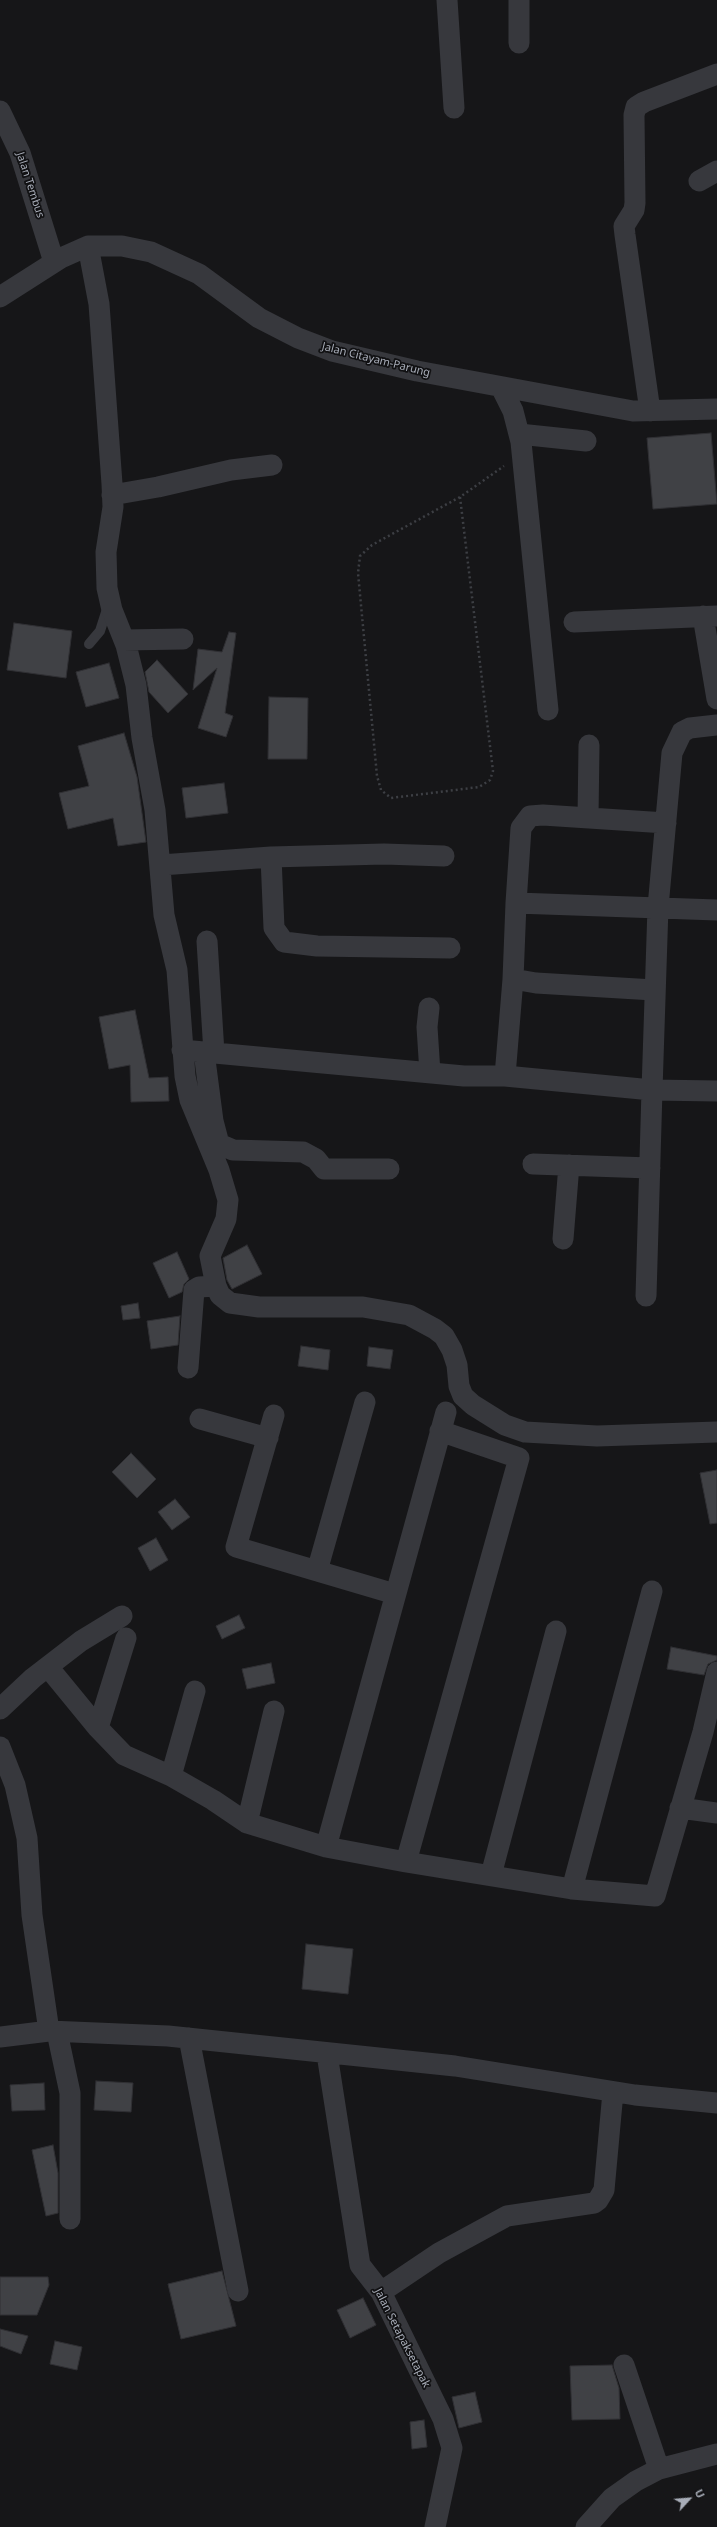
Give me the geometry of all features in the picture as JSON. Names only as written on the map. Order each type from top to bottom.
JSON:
[{"type":"street","points":[[447,0],[454,108]]},
{"type":"street","points":[[519,0],[519,42]]},
{"type":"street","points":[[650,411],[624,226],[634,210],[635,203],[634,115],[636,107],[644,102],[717,74]]},
{"type":"street","name":"Jalan Tembus","points":[[0,111],[20,153],[54,262]]},
{"type":"street","points":[[699,181],[717,172]]},
{"type":"street","points":[[88,246],[99,304],[112,495],[110,536],[106,552],[109,601],[124,640],[136,685],[161,865],[164,914],[177,970],[182,1050],[190,1100],[219,1170],[228,1200],[226,1219],[210,1256],[216,1286],[220,1295],[230,1303],[259,1307],[363,1307],[409,1315],[436,1329],[444,1336],[452,1350],[457,1364],[459,1386],[464,1396],[473,1405],[505,1425],[525,1432],[597,1436],[717,1432]]},
{"type":"street","name":"Jalan Citayam-Parung","points":[[0,298],[54,262],[88,246],[122,246],[151,252],[199,274],[259,318],[298,338],[332,351],[417,371],[633,411],[717,409]]},
{"type":"street","points":[[501,387],[513,411],[520,444],[548,710]]},
{"type":"street","points":[[520,444],[586,441]]},
{"type":"street","points":[[112,495],[158,487],[224,471],[272,465]]},
{"type":"street","points":[[574,622],[710,616],[717,699]]},
{"type":"street","points":[[124,640],[183,639]]},
{"type":"street","points":[[646,1296],[654,990],[658,907],[672,753],[676,740],[682,732],[690,728],[717,725]]},
{"type":"street","points":[[588,818],[589,745]]},
{"type":"street","points":[[505,1076],[513,979],[521,828],[530,816],[666,823]]},
{"type":"street","points":[[161,865],[270,857],[384,854],[444,856]]},
{"type":"street","points":[[270,857],[274,928],[284,942],[317,946],[450,948]]},
{"type":"street","points":[[516,903],[717,910]]},
{"type":"street","points":[[207,941],[209,1052],[213,1121],[219,1144],[233,1150],[303,1152],[316,1159],[324,1169],[389,1169]]},
{"type":"street","points":[[513,979],[536,983],[654,990]]},
{"type":"street","points":[[429,1008],[427,1026],[430,1073]]},
{"type":"street","points":[[182,1050],[464,1076],[505,1076],[652,1090],[717,1091]]},
{"type":"street","points":[[533,1164],[650,1168]]},
{"type":"street","points":[[564,1239],[569,1165]]},
{"type":"street","points":[[188,1368],[194,1290],[199,1286],[216,1286]]},
{"type":"street","points":[[317,1571],[365,1402]]},
{"type":"street","points":[[274,1415],[236,1547],[396,1594]]},
{"type":"street","points":[[200,1419],[268,1438]]},
{"type":"street","points":[[326,1847],[443,1421],[520,1458],[406,1862]]},
{"type":"street","points":[[572,1888],[652,1591]]},
{"type":"street","points":[[0,1709],[48,1667],[81,1641],[122,1616]]},
{"type":"street","points":[[491,1875],[556,1631]]},
{"type":"street","points":[[98,1728],[126,1638]]},
{"type":"street","points":[[48,1667],[98,1728],[124,1755],[171,1776],[213,1800],[247,1823],[326,1847],[406,1862],[572,1888],[655,1896],[680,1808],[710,1732],[717,1672]]},
{"type":"street","points":[[171,1776],[195,1691]]},
{"type":"street","points":[[247,1823],[274,1711]]},
{"type":"street","points":[[0,1746],[15,1785],[25,1830],[32,1915],[53,2031],[70,2093],[70,2219]]},
{"type":"street","points":[[680,1808],[717,1813]]},
{"type":"street","points":[[0,2037],[53,2031],[189,2038],[327,2054],[455,2066],[613,2092],[717,2103]]},
{"type":"street","points":[[189,2038],[238,2291]]},
{"type":"street","name":"Jalan Setapaksetapak","points":[[327,2054],[360,2266],[381,2292],[443,2419],[452,2448],[435,2527]]},
{"type":"street","points":[[381,2292],[439,2253],[507,2216],[594,2203],[598,2200],[604,2190],[613,2092]]},
{"type":"street","points":[[624,2365],[659,2469]]},
{"type":"street","points":[[586,2527],[612,2498],[636,2481],[659,2469],[717,2454]]},
{"type":"lane","points":[[89,644],[100,631],[109,601]]},
{"type":"path","points":[[460,497],[493,771],[490,780],[479,788],[391,798],[381,790],[377,776],[358,573],[360,556],[372,545],[460,497],[520,444]]},
{"type":"building","points":[[711,433],[717,504],[653,509],[647,438]]},
{"type":"building","points":[[14,623],[72,631],[66,678],[7,670]]},
{"type":"building","points":[[229,632],[236,633],[225,713],[233,716],[226,737],[198,728],[217,668],[193,690],[198,649],[222,652]]},
{"type":"building","points":[[157,660],[188,694],[168,713],[149,692],[145,672]]},
{"type":"building","points":[[109,663],[119,698],[86,707],[76,672]]},
{"type":"building","points":[[269,697],[308,698],[307,759],[268,759]]},
{"type":"building","points":[[124,733],[137,777],[146,842],[118,846],[113,818],[68,829],[59,793],[89,786],[78,746]]},
{"type":"building","points":[[224,783],[228,813],[186,818],[182,788]]},
{"type":"building","points":[[135,1010],[149,1078],[168,1077],[169,1101],[131,1102],[130,1065],[109,1069],[99,1017]]},
{"type":"building","points":[[247,1245],[262,1274],[232,1289],[227,1280],[223,1258]]},
{"type":"building","points":[[177,1252],[189,1279],[184,1284],[182,1292],[169,1298],[153,1263]]},
{"type":"building","points":[[138,1303],[140,1318],[123,1320],[121,1306]]},
{"type":"building","points":[[180,1316],[178,1345],[151,1349],[147,1321]]},
{"type":"building","points":[[301,1346],[330,1350],[328,1370],[298,1366]]},
{"type":"building","points":[[369,1347],[393,1350],[390,1369],[367,1366]]},
{"type":"building","points":[[131,1453],[156,1479],[137,1498],[112,1472]]},
{"type":"building","points":[[717,1470],[717,1523],[710,1524],[700,1473]]},
{"type":"building","points":[[175,1499],[190,1517],[172,1530],[158,1512]]},
{"type":"building","points":[[156,1538],[168,1560],[150,1571],[138,1548]]},
{"type":"building","points":[[239,1615],[245,1628],[222,1639],[216,1626]]},
{"type":"building","points":[[671,1647],[717,1656],[717,1660],[708,1664],[704,1675],[667,1669]]},
{"type":"building","points":[[271,1663],[275,1683],[247,1689],[242,1669]]},
{"type":"building","points":[[306,1944],[353,1949],[348,1994],[302,1989]]},
{"type":"building","points":[[96,2081],[133,2083],[131,2112],[94,2110]]},
{"type":"building","points":[[44,2083],[45,2110],[12,2111],[10,2085]]},
{"type":"building","points":[[53,2145],[58,2173],[58,2213],[46,2216],[32,2150]]},
{"type":"building","points":[[222,2271],[236,2326],[181,2339],[168,2284]]},
{"type":"building","points":[[0,2277],[48,2277],[49,2285],[37,2315],[0,2315]]},
{"type":"building","points":[[363,2298],[376,2325],[350,2338],[337,2310]]},
{"type":"building","points":[[0,2329],[28,2336],[21,2354],[0,2346]]},
{"type":"building","points":[[55,2341],[82,2347],[77,2370],[50,2364]]},
{"type":"building","points":[[612,2365],[619,2388],[620,2419],[572,2420],[570,2366]]},
{"type":"building","points":[[475,2392],[482,2422],[459,2428],[452,2397]]},
{"type":"building","points":[[424,2420],[427,2447],[412,2449],[410,2422]]}]
